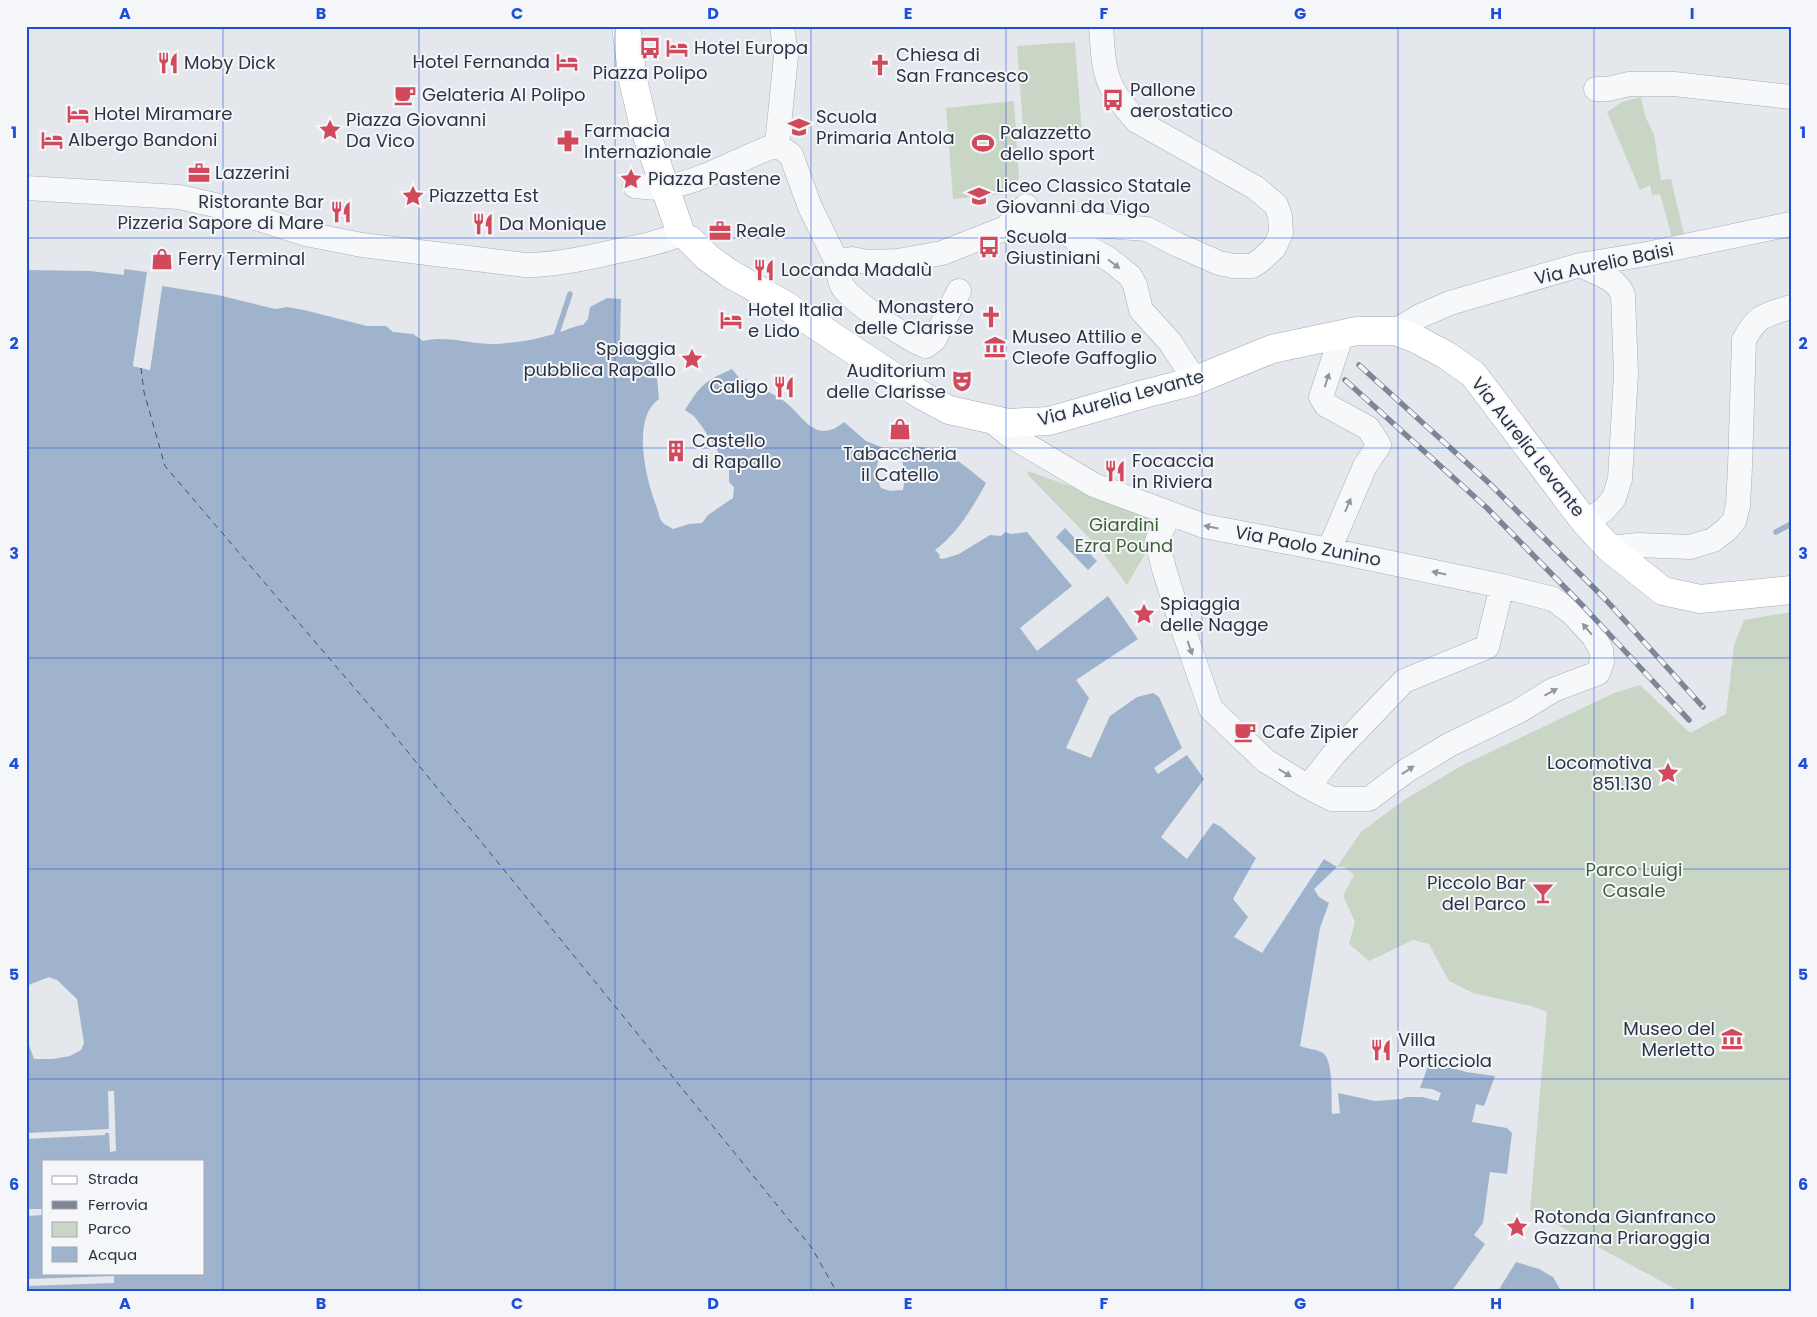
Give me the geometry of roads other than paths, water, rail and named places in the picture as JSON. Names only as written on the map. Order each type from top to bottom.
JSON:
[{"type":"main road","points":[[626,26],[633,80],[644,127],[681,243]]},
{"type":"main road","name":"Via Aurelia Levante","points":[[681,243],[785,306],[922,396],[949,410],[1008,423],[1049,421],[1191,382],[1272,349],[1357,331],[1395,331],[1416,339],[1446,355],[1473,374],[1585,522],[1609,548],[1663,591],[1700,599],[1791,590]]},
{"type":"street","points":[[777,144],[786,56],[782,26]]},
{"type":"street","points":[[837,262],[852,259],[868,262],[898,261],[942,253],[1006,228],[1064,223],[1147,229],[1186,249],[1233,266],[1252,266],[1261,260],[1274,248],[1281,233],[1280,216],[1276,205],[1256,188],[1137,121],[1121,104],[1108,81],[1104,63],[1101,26]]},
{"type":"street","points":[[1596,89],[1608,89],[1629,84],[1674,84],[1791,97]]},
{"type":"street","points":[[635,186],[664,188],[694,180],[777,144]]},
{"type":"street","points":[[777,144],[791,155],[810,207],[837,262],[838,275],[845,290],[877,316],[916,343],[926,346],[934,340],[959,291]]},
{"type":"street","points":[[26,188],[179,197],[215,205],[306,234],[362,245],[525,265],[550,265],[681,243]]},
{"type":"street","points":[[1006,228],[1026,206]]},
{"type":"street","points":[[1064,223],[1067,232],[1082,244],[1110,260],[1130,276],[1135,285],[1141,310],[1170,342],[1187,368],[1191,382]]},
{"type":"street","name":"Via Aurelio Baisi","points":[[1395,331],[1420,316],[1450,303],[1580,265],[1648,254],[1791,224]]},
{"type":"street","points":[[1580,265],[1619,286],[1622,295],[1626,373],[1620,479],[1614,498],[1604,510],[1585,522]]},
{"type":"street","points":[[1609,548],[1638,545],[1690,547],[1713,540],[1734,521],[1738,506],[1744,340],[1752,324],[1764,315],[1791,307]]},
{"type":"street","points":[[1329,550],[1365,466],[1379,445],[1368,428],[1326,405],[1321,397],[1338,346],[1338,335]]},
{"type":"street","name":"Via Paolo Zunino","points":[[992,421],[1010,435],[1094,485],[1169,514],[1204,526],[1502,586],[1553,599],[1573,614],[1594,637],[1600,650],[1602,662],[1598,673],[1553,690],[1519,711],[1449,745],[1406,771],[1369,799],[1332,799],[1308,787]]},
{"type":"street","points":[[1169,514],[1157,541],[1176,607],[1211,709],[1266,761],[1308,787],[1333,756],[1404,681],[1487,647],[1502,586]]},
{"type":"water","points":[[124,269],[147,272],[133,366],[150,370],[162,286],[218,295],[275,309],[287,307],[304,310],[367,326],[386,326],[393,332],[413,334],[423,341],[441,339],[487,344],[535,339],[583,325],[588,319],[590,307],[607,298],[621,299],[620,342],[626,346],[639,344],[656,368],[659,399],[650,408],[645,420],[643,449],[648,480],[660,517],[663,523],[673,529],[689,524],[702,523],[708,515],[733,498],[734,487],[729,482],[729,469],[703,428],[694,416],[685,410],[699,389],[715,377],[732,369],[740,379],[746,379],[745,382],[784,401],[804,421],[818,430],[834,429],[844,422],[866,441],[886,449],[880,458],[877,468],[877,477],[881,488],[890,491],[903,490],[904,469],[898,449],[924,447],[946,454],[966,467],[986,483],[958,527],[935,550],[940,555],[939,558],[943,559],[959,554],[990,535],[1001,536],[1005,532],[1011,534],[1027,532],[1072,586],[1020,628],[1037,651],[1108,596],[1138,639],[1076,680],[1089,698],[1066,748],[1091,758],[1110,716],[1137,697],[1153,693],[1159,697],[1182,748],[1154,768],[1158,774],[1187,755],[1204,779],[1161,837],[1187,859],[1213,823],[1220,826],[1256,858],[1233,899],[1248,917],[1234,937],[1262,953],[1324,859],[1337,867],[1314,889],[1319,897],[1329,903],[1320,928],[1300,1046],[1321,1052],[1327,1057],[1332,1091],[1332,1114],[1340,1113],[1338,1093],[1375,1101],[1422,1097],[1438,1101],[1441,1093],[1432,1089],[1420,1088],[1428,1066],[1452,1068],[1495,1076],[1484,1106],[1476,1104],[1472,1122],[1507,1128],[1512,1133],[1507,1174],[1490,1172],[1483,1223],[1474,1235],[1485,1244],[1452,1291],[26,1291],[26,1286],[114,1283],[114,1276],[26,1279],[26,1216],[42,1215],[42,1274],[205,1274],[205,1160],[42,1160],[42,1209],[26,1209],[26,1139],[105,1135],[105,1133],[109,1133],[110,1152],[116,1151],[114,1091],[108,1091],[109,1129],[26,1133],[26,1037],[34,1059],[53,1059],[70,1056],[81,1050],[84,1043],[77,999],[57,980],[49,977],[26,986],[26,270],[90,271],[124,275]]},
{"type":"water","points":[[1065,528],[1097,561],[1088,570],[1056,537]]},
{"type":"water","points":[[1516,1262],[1539,1269],[1553,1277],[1561,1291],[1498,1291]]},
{"type":"waterway","points":[[557,333],[570,294]]},
{"type":"waterway","points":[[1776,532],[1791,524]]},
{"type":"railway","points":[[1359,365],[1489,483],[1606,600],[1703,707]]},
{"type":"railway","points":[[1345,380],[1487,508],[1583,606],[1689,720]]},
{"type":"place","name":"Piazza Polipo","points":[[650,48]]},
{"type":"place","name":"Hotel Europa","points":[[677,48]]},
{"type":"place","name":"Hotel Fernanda","points":[[567,62]]},
{"type":"place","name":"Moby Dick","points":[[168,63]]},
{"type":"place","name":"Chiesa di San Francesco","points":[[880,65]]},
{"type":"place","name":"Gelateria Al Polipo","points":[[405,95]]},
{"type":"place","name":"Pallone aerostatico","points":[[1113,100]]},
{"type":"place","name":"Hotel Miramare","points":[[78,114]]},
{"type":"place","name":"Scuola Primaria Antola","points":[[799,127]]},
{"type":"place","name":"Piazza Giovanni Da Vico","points":[[330,130]]},
{"type":"place","name":"Albergo Bandoni","points":[[52,140]]},
{"type":"place","name":"Farmacia Internazionale","points":[[568,141]]},
{"type":"place","name":"Palazzetto dello sport","points":[[983,143]]},
{"type":"place","name":"Lazzerini","points":[[199,173]]},
{"type":"place","name":"Piazza Pastene","points":[[631,179]]},
{"type":"place","name":"Piazzetta Est","points":[[413,196]]},
{"type":"place","name":"Liceo Classico Statale Giovanni da Vigo","points":[[979,196]]},
{"type":"place","name":"Ristorante Bar Pizzeria Sapore di Mare","points":[[341,212]]},
{"type":"place","name":"Da Monique","points":[[483,224]]},
{"type":"place","name":"Reale","points":[[720,231]]},
{"type":"place","name":"Scuola Giustiniani","points":[[989,247]]},
{"type":"place","name":"Ferry Terminal","points":[[162,259]]},
{"type":"place","name":"Locanda Madalù","points":[[764,270]]},
{"type":"place","name":"Monastero delle Clarisse","points":[[991,317]]},
{"type":"place","name":"Hotel Italia e Lido","points":[[731,320]]},
{"type":"place","name":"Museo Attilio e Cleofe Gaffoglio","points":[[995,347]]},
{"type":"place","name":"Spiaggia pubblica Rapallo","points":[[692,359]]},
{"type":"place","name":"Auditorium delle Clarisse","points":[[962,381]]},
{"type":"place","name":"Caligo","points":[[784,387]]},
{"type":"place","name":"Tabaccheria il Catello","points":[[900,429]]},
{"type":"place","name":"Castello di Rapallo","points":[[676,451]]},
{"type":"place","name":"Focaccia in Riviera","points":[[1115,471]]},
{"type":"place","name":"Spiaggia delle Nagge","points":[[1144,614]]},
{"type":"place","name":"Cafe Zipier","points":[[1245,732]]},
{"type":"place","name":"Locomotiva 851.130","points":[[1668,773]]},
{"type":"place","name":"Piccolo Bar del Parco","points":[[1543,893]]},
{"type":"place","name":"Museo del Merletto","points":[[1732,1039]]},
{"type":"place","name":"Villa Porticciola","points":[[1381,1050]]},
{"type":"place","name":"Rotonda Gianfranco Gazzana Priaroggia","points":[[1517,1227]]},
{"type":"park label","name":"Giardini Ezra Pound","points":[[1124,535]]},
{"type":"park label","name":"Parco Luigi Casale","points":[[1634,880]]}]
